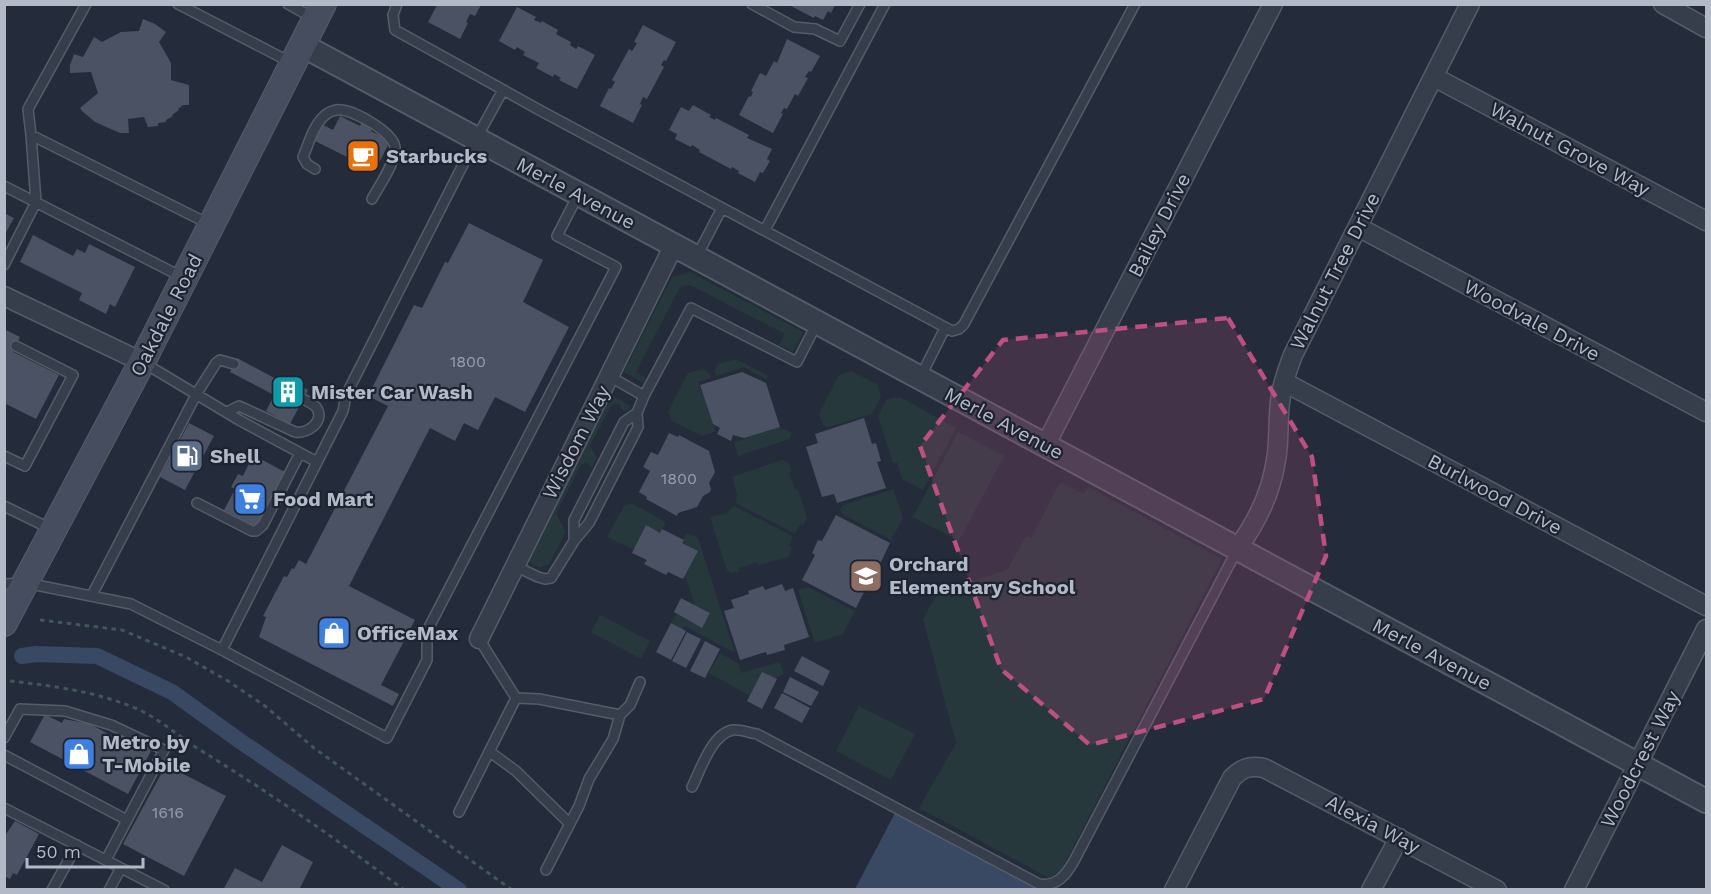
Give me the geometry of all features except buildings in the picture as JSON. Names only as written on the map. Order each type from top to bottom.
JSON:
[{"type":"main road","name":"Oakdale Road","points":[[4,623],[15,583],[54,530],[142,362],[319,12]]},
{"type":"street","name":"Bailey Drive","points":[[1045,446],[1273,4]]},
{"type":"street","name":"Walnut Tree Drive","points":[[1237,549],[1257,519],[1271,486],[1276,459],[1279,410],[1284,382],[1293,355],[1470,4]]},
{"type":"street","points":[[1663,4],[1707,28]]},
{"type":"street","name":"Merle Avenue","points":[[297,54],[476,139],[1707,801]]},
{"type":"street","name":"Walnut Grove Way","points":[[1434,77],[1707,221]]},
{"type":"street","name":"Woodvale Drive","points":[[1358,227],[1707,412]]},
{"type":"street","name":"Wisdom Way","points":[[479,639],[674,245]]},
{"type":"street","points":[[4,296],[142,362]]},
{"type":"street","name":"Burlwood Drive","points":[[1284,382],[1707,606]]},
{"type":"street","name":"Woodcrest Way","points":[[1574,890],[1707,629]]},
{"type":"street","name":"Alexia Way","points":[[1174,890],[1232,778],[1246,768],[1264,768],[1497,890]]},
{"type":"street","points":[[1371,890],[1399,838]]},
{"type":"lane","points":[[4,265],[36,202],[28,110],[86,4]]},
{"type":"lane","points":[[178,4],[297,54]]},
{"type":"lane","points":[[288,4],[319,12]]},
{"type":"lane","points":[[397,4],[393,15],[395,30],[952,331],[964,324],[1135,4]]},
{"type":"lane","points":[[752,4],[794,27],[816,29],[840,41],[860,4]]},
{"type":"lane","points":[[765,230],[885,4]]},
{"type":"lane","points":[[222,650],[343,411],[346,395],[503,90]]},
{"type":"lane","points":[[315,169],[307,164],[303,157],[316,126],[331,112],[348,111],[384,130],[392,137],[395,146],[392,160],[372,199]]},
{"type":"lane","points":[[31,135],[211,225]]},
{"type":"lane","points":[[4,186],[184,278]]},
{"type":"lane","points":[[15,583],[92,595],[131,604],[387,738],[427,660],[427,631],[616,267],[557,236],[579,194]]},
{"type":"lane","points":[[697,258],[722,208]]},
{"type":"lane","points":[[515,566],[538,577],[551,578],[574,541],[589,523],[638,427],[637,414],[645,396],[691,308],[797,362],[818,323]]},
{"type":"lane","points":[[920,378],[945,328]]},
{"type":"lane","points":[[4,456],[26,466],[73,375],[16,346]]},
{"type":"lane","points":[[92,595],[197,393],[220,360],[234,364]]},
{"type":"lane","points":[[142,362],[317,462]]},
{"type":"lane","points":[[609,376],[645,396]]},
{"type":"lane","points":[[226,412],[239,406],[295,432],[303,433],[310,430],[318,418],[315,406],[303,399]]},
{"type":"lane","points":[[574,541],[574,520],[624,422],[637,414]]},
{"type":"lane","points":[[197,503],[256,531],[263,525],[300,453]]},
{"type":"lane","points":[[4,506],[54,530]]},
{"type":"lane","points":[[692,788],[715,741],[723,734],[733,730],[757,734],[1039,884],[1055,886],[1074,861],[1237,549]]},
{"type":"lane","points":[[479,639],[516,698]]},
{"type":"lane","points":[[546,870],[570,824],[589,779],[613,739],[620,715],[630,705],[640,682]]},
{"type":"lane","points":[[516,698],[539,699],[620,715]]},
{"type":"lane","points":[[459,812],[516,698]]},
{"type":"lane","points":[[4,738],[20,709],[65,711],[111,725],[164,750],[106,860]]},
{"type":"lane","points":[[490,752],[516,771],[570,824]]},
{"type":"lane","points":[[4,755],[127,820]]},
{"type":"lane","points":[[4,808],[164,890]]},
{"type":"lane","points":[[52,890],[77,845]]},
{"type":"lane","points":[[109,890],[121,868]]},
{"type":"path","points":[[40,620],[122,630],[186,657],[228,681],[265,706],[314,748],[512,890]]},
{"type":"path","points":[[10,681],[85,691],[153,716],[197,748],[335,838],[404,890]]},
{"type":"highlighted area","points":[[1228,318],[1312,457],[1326,556],[1264,699],[1090,745],[1001,669],[920,446],[1003,340]]},
{"type":"shaded area","points":[[690,272],[803,332],[793,352],[779,345],[785,334],[690,285],[680,287],[636,372],[646,378],[643,383],[624,372],[672,277]]},
{"type":"shaded area","points":[[736,359],[768,376],[766,379],[744,367],[716,376],[714,371],[718,364]]},
{"type":"shaded area","points":[[703,369],[709,373],[711,378],[698,382],[716,431],[703,436],[671,420],[668,412],[688,373]]},
{"type":"shaded area","points":[[851,371],[877,384],[881,396],[872,414],[827,427],[823,425],[819,414],[839,375]]},
{"type":"shaded area","points":[[612,395],[631,406],[625,413],[618,403],[611,406],[590,446],[597,458],[592,468],[586,462],[581,465],[556,514],[566,532],[549,564],[539,568],[527,561]]},
{"type":"shaded area","points":[[900,397],[956,428],[923,490],[902,479],[897,462],[893,463],[878,416],[887,399]]},
{"type":"shaded area","points":[[780,427],[792,433],[789,439],[738,456],[734,442]]},
{"type":"shaded area","points":[[958,432],[1004,456],[959,541],[913,517]]},
{"type":"shaded area","points":[[782,460],[788,462],[792,471],[789,473],[795,489],[798,489],[807,518],[803,526],[800,524],[795,534],[736,503],[737,494],[732,477]]},
{"type":"shaded area","points":[[1060,482],[1084,494],[1088,487],[1222,559],[1061,871],[1049,878],[919,808],[956,743],[923,619],[938,592],[1007,570],[1026,536],[1031,538]]},
{"type":"shaded area","points":[[893,489],[903,518],[891,540],[842,514],[840,509],[844,505]]},
{"type":"shaded area","points":[[631,503],[666,522],[660,533],[646,526],[634,550],[607,537],[624,506]]},
{"type":"shaded area","points":[[734,506],[793,536],[789,546],[792,548],[788,557],[759,565],[757,562],[732,573],[727,571],[710,517],[727,513]]},
{"type":"shaded area","points":[[687,533],[698,538],[735,653],[685,626],[682,630],[671,623],[676,614],[702,627],[710,613],[695,605],[685,575],[697,551],[682,543]]},
{"type":"shaded area","points":[[808,587],[855,611],[843,634],[815,643],[798,590]]},
{"type":"shaded area","points":[[600,615],[650,641],[641,659],[591,632]]},
{"type":"shaded area","points":[[720,653],[738,663],[741,673],[779,662],[784,673],[750,696],[709,673]]},
{"type":"shaded area","points":[[859,706],[915,734],[891,780],[836,751]]},
{"type":"water","points":[[895,813],[1040,889],[855,889]]},
{"type":"waterway","points":[[22,656],[36,654],[97,656],[172,692],[459,890]]},
{"type":"place","name":"Starbucks","points":[[363,156]]},
{"type":"place","name":"Mister Car Wash","points":[[288,392]]},
{"type":"place","name":"Shell","points":[[187,456]]},
{"type":"place","name":"Food Mart","points":[[250,499]]},
{"type":"place","name":"Orchard Elementary School","points":[[866,576]]},
{"type":"place","name":"OfficeMax","points":[[334,633]]},
{"type":"place","name":"Metro by T-Mobile","points":[[79,754]]}]
